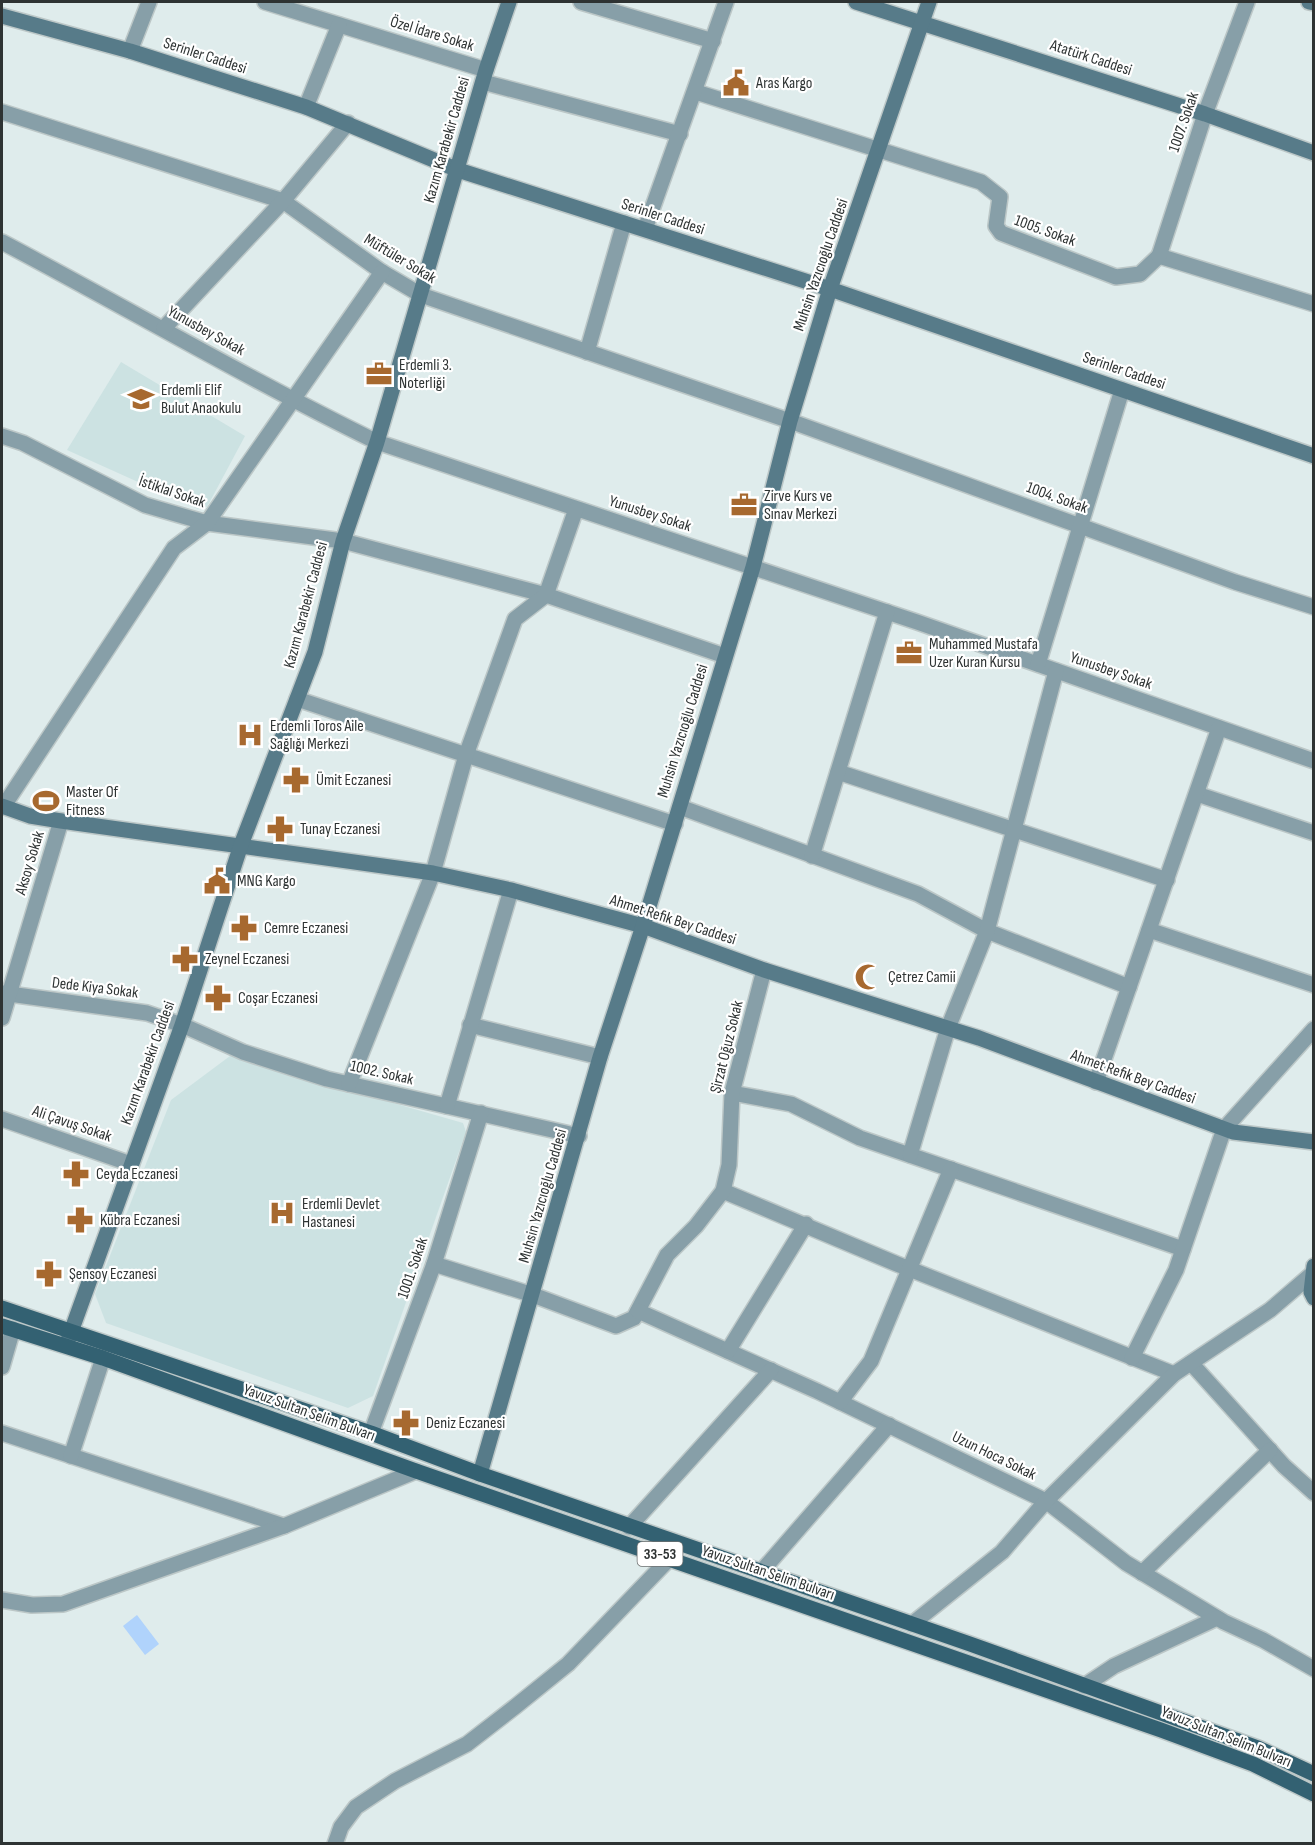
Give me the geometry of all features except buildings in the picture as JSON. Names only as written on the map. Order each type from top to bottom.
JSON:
[{"type":"main road","name":"Yavuz Sultan Selim Bulvarı","points":[[2,1308],[71,1329],[371,1433],[629,1527],[912,1624],[1258,1748],[1314,1774]]},
{"type":"main road","name":"Yavuz Sultan Selim Bulvarı","points":[[7,1327],[103,1358],[416,1471],[1172,1734],[1253,1764],[1314,1794]]},
{"type":"street","points":[[130,51],[149,2]]},
{"type":"street","name":"Özel İdare Sokak","points":[[265,2],[339,25],[484,76],[680,134]]},
{"type":"street","name":"Kazım Karabekir Caddesi","points":[[66,1346],[182,1025],[241,845],[315,652],[343,541],[377,442],[484,76],[509,2]]},
{"type":"street","points":[[581,2],[713,41]]},
{"type":"street","points":[[645,230],[696,92],[726,2]]},
{"type":"street","name":"Atatürk Caddesi","points":[[856,2],[1205,114],[1314,153]]},
{"type":"street","name":"Muhsin Yazıcıoğlu Caddesi","points":[[480,1474],[600,1057],[675,824],[753,567],[790,421],[830,289],[929,2]]},
{"type":"street","name":"1007. Sokak","points":[[1159,256],[1205,114],[1247,2]]},
{"type":"street","points":[[1309,2],[1314,3]]},
{"type":"street","name":"Serinler Caddesi","points":[[2,16],[130,51],[306,107],[458,170],[830,289],[1314,456]]},
{"type":"street","points":[[306,107],[339,25]]},
{"type":"street","name":"1005. Sokak","points":[[696,92],[879,152],[981,182],[1000,197],[996,226],[1000,233],[1116,277],[1140,274],[1159,256]]},
{"type":"street","name":"Müftüler Sokak","points":[[2,112],[283,201],[381,272],[421,295],[790,421]]},
{"type":"street","points":[[164,328],[283,201],[348,123]]},
{"type":"street","points":[[587,352],[624,223]]},
{"type":"street","name":"Yunusbey Sokak","points":[[2,242],[164,328],[292,400],[377,442],[887,612],[1314,761]]},
{"type":"street","points":[[1159,256],[1314,304]]},
{"type":"street","points":[[2,807],[174,548],[207,523],[381,272]]},
{"type":"street","points":[[1038,664],[1122,390]]},
{"type":"street","name":"1004. Sokak","points":[[790,421],[1235,582],[1314,607]]},
{"type":"street","name":"İstiklal Sokak","points":[[2,436],[23,443],[145,506],[207,523],[343,541],[546,595],[725,656]]},
{"type":"street","points":[[349,1083],[433,873],[466,755],[515,619],[546,595],[576,509]]},
{"type":"street","points":[[812,856],[887,612]]},
{"type":"street","points":[[910,1155],[948,1028],[987,930],[1056,671]]},
{"type":"street","points":[[297,699],[675,824]]},
{"type":"street","points":[[1096,1082],[1219,728]]},
{"type":"street","points":[[838,772],[1167,880]]},
{"type":"street","points":[[1197,794],[1314,833]]},
{"type":"street","name":"Ahmet Refik Bey Caddesi","points":[[2,807],[30,816],[433,873],[511,890],[643,926],[764,970],[948,1028],[1224,1129],[1314,1143]]},
{"type":"street","points":[[680,807],[918,894],[987,930],[1130,987]]},
{"type":"street","name":"Aksoy Sokak","points":[[2,1018],[5,994],[61,821]]},
{"type":"street","points":[[447,1106],[511,890]]},
{"type":"street","points":[[1149,930],[1314,985]]},
{"type":"street","name":"Şirzat Oğuz Sokak","points":[[638,1311],[667,1255],[696,1226],[723,1191],[729,1165],[732,1093],[764,970]]},
{"type":"street","name":"Dede Kiya Sokak","points":[[5,994],[147,1013],[182,1025]]},
{"type":"street","name":"1002. Sokak","points":[[182,1025],[243,1052],[349,1083],[579,1136]]},
{"type":"street","points":[[470,1025],[600,1057]]},
{"type":"street","points":[[1132,1358],[1176,1270],[1224,1129],[1314,1029]]},
{"type":"street","points":[[732,1093],[792,1104],[860,1138],[1183,1249]]},
{"type":"street","name":"1001. Sokak","points":[[371,1433],[434,1264],[481,1113]]},
{"type":"street","name":"Ali Çavuş Sokak","points":[[2,1119],[131,1164]]},
{"type":"street","points":[[840,1402],[871,1360],[951,1169]]},
{"type":"street","points":[[723,1191],[1174,1374]]},
{"type":"street","points":[[728,1351],[806,1224]]},
{"type":"street","points":[[434,1264],[533,1295],[616,1326],[634,1318],[638,1311]]},
{"type":"street","points":[[1314,1266],[1311,1292],[1314,1298]]},
{"type":"street","points":[[912,1624],[1002,1551],[1046,1501],[1174,1374],[1270,1310],[1313,1273]]},
{"type":"street","name":"Uzun Hoca Sokak","points":[[638,1311],[840,1402],[1046,1501],[1092,1539],[1142,1573],[1217,1617],[1314,1669]]},
{"type":"street","points":[[2,1367],[7,1327]]},
{"type":"street","points":[[71,1456],[103,1358]]},
{"type":"street","points":[[1191,1363],[1270,1450],[1314,1493]]},
{"type":"street","points":[[629,1527],[771,1370]]},
{"type":"street","points":[[761,1572],[888,1425]]},
{"type":"street","points":[[2,1433],[284,1526]]},
{"type":"street","points":[[1142,1573],[1270,1450]]},
{"type":"street","points":[[2,1600],[32,1605],[63,1604],[284,1526],[416,1471]]},
{"type":"street","points":[[335,1844],[341,1827],[356,1807],[395,1781],[467,1744],[516,1706],[568,1664],[670,1558]]},
{"type":"street","points":[[1084,1686],[1114,1666],[1217,1617]]},
{"type":"shaded area","name":"Erdemli Elif Bulut Anaokulu","points":[[121,362],[245,436],[207,507],[198,509],[67,450]]},
{"type":"shaded area","name":"Erdemli Devlet Hastanesi","points":[[230,1056],[463,1123],[466,1132],[373,1396],[348,1408],[106,1323],[95,1294],[171,1100]]},
{"type":"water","points":[[137,1615],[159,1644],[145,1655],[123,1626]]},
{"type":"place","name":"Aras Kargo","points":[[736,83]]},
{"type":"place","name":"Erdemli 3. Noterliği","points":[[379,374]]},
{"type":"place","name":"Erdemli Elif Bulut Anaokulu","points":[[141,399]]},
{"type":"place","name":"Zirve Kurs ve Sınav Merkezi","points":[[744,505]]},
{"type":"place","name":"Muhammed Mustafa Uzer Kuran Kursu","points":[[909,653]]},
{"type":"place","name":"Erdemli Toros Aile Sağlığı Merkezi","points":[[250,735]]},
{"type":"place","name":"Ümit Eczanesi","points":[[296,780]]},
{"type":"place","name":"Master Of Fitness","points":[[46,801]]},
{"type":"place","name":"Tunay Eczanesi","points":[[280,829]]},
{"type":"place","name":"MNG Kargo","points":[[217,881]]},
{"type":"place","name":"Cemre Eczanesi","points":[[244,928]]},
{"type":"place","name":"Zeynel Eczanesi","points":[[185,959]]},
{"type":"place","name":"Çetrez Camii","points":[[868,977]]},
{"type":"place","name":"Coşar Eczanesi","points":[[218,998]]},
{"type":"place","name":"Ceyda Eczanesi","points":[[76,1174]]},
{"type":"place","name":"Erdemli Devlet Hastanesi","points":[[282,1213]]},
{"type":"place","name":"Kübra Eczanesi","points":[[80,1220]]},
{"type":"place","name":"Şensoy Eczanesi","points":[[49,1274]]},
{"type":"place","name":"Deniz Eczanesi","points":[[406,1423]]}]
